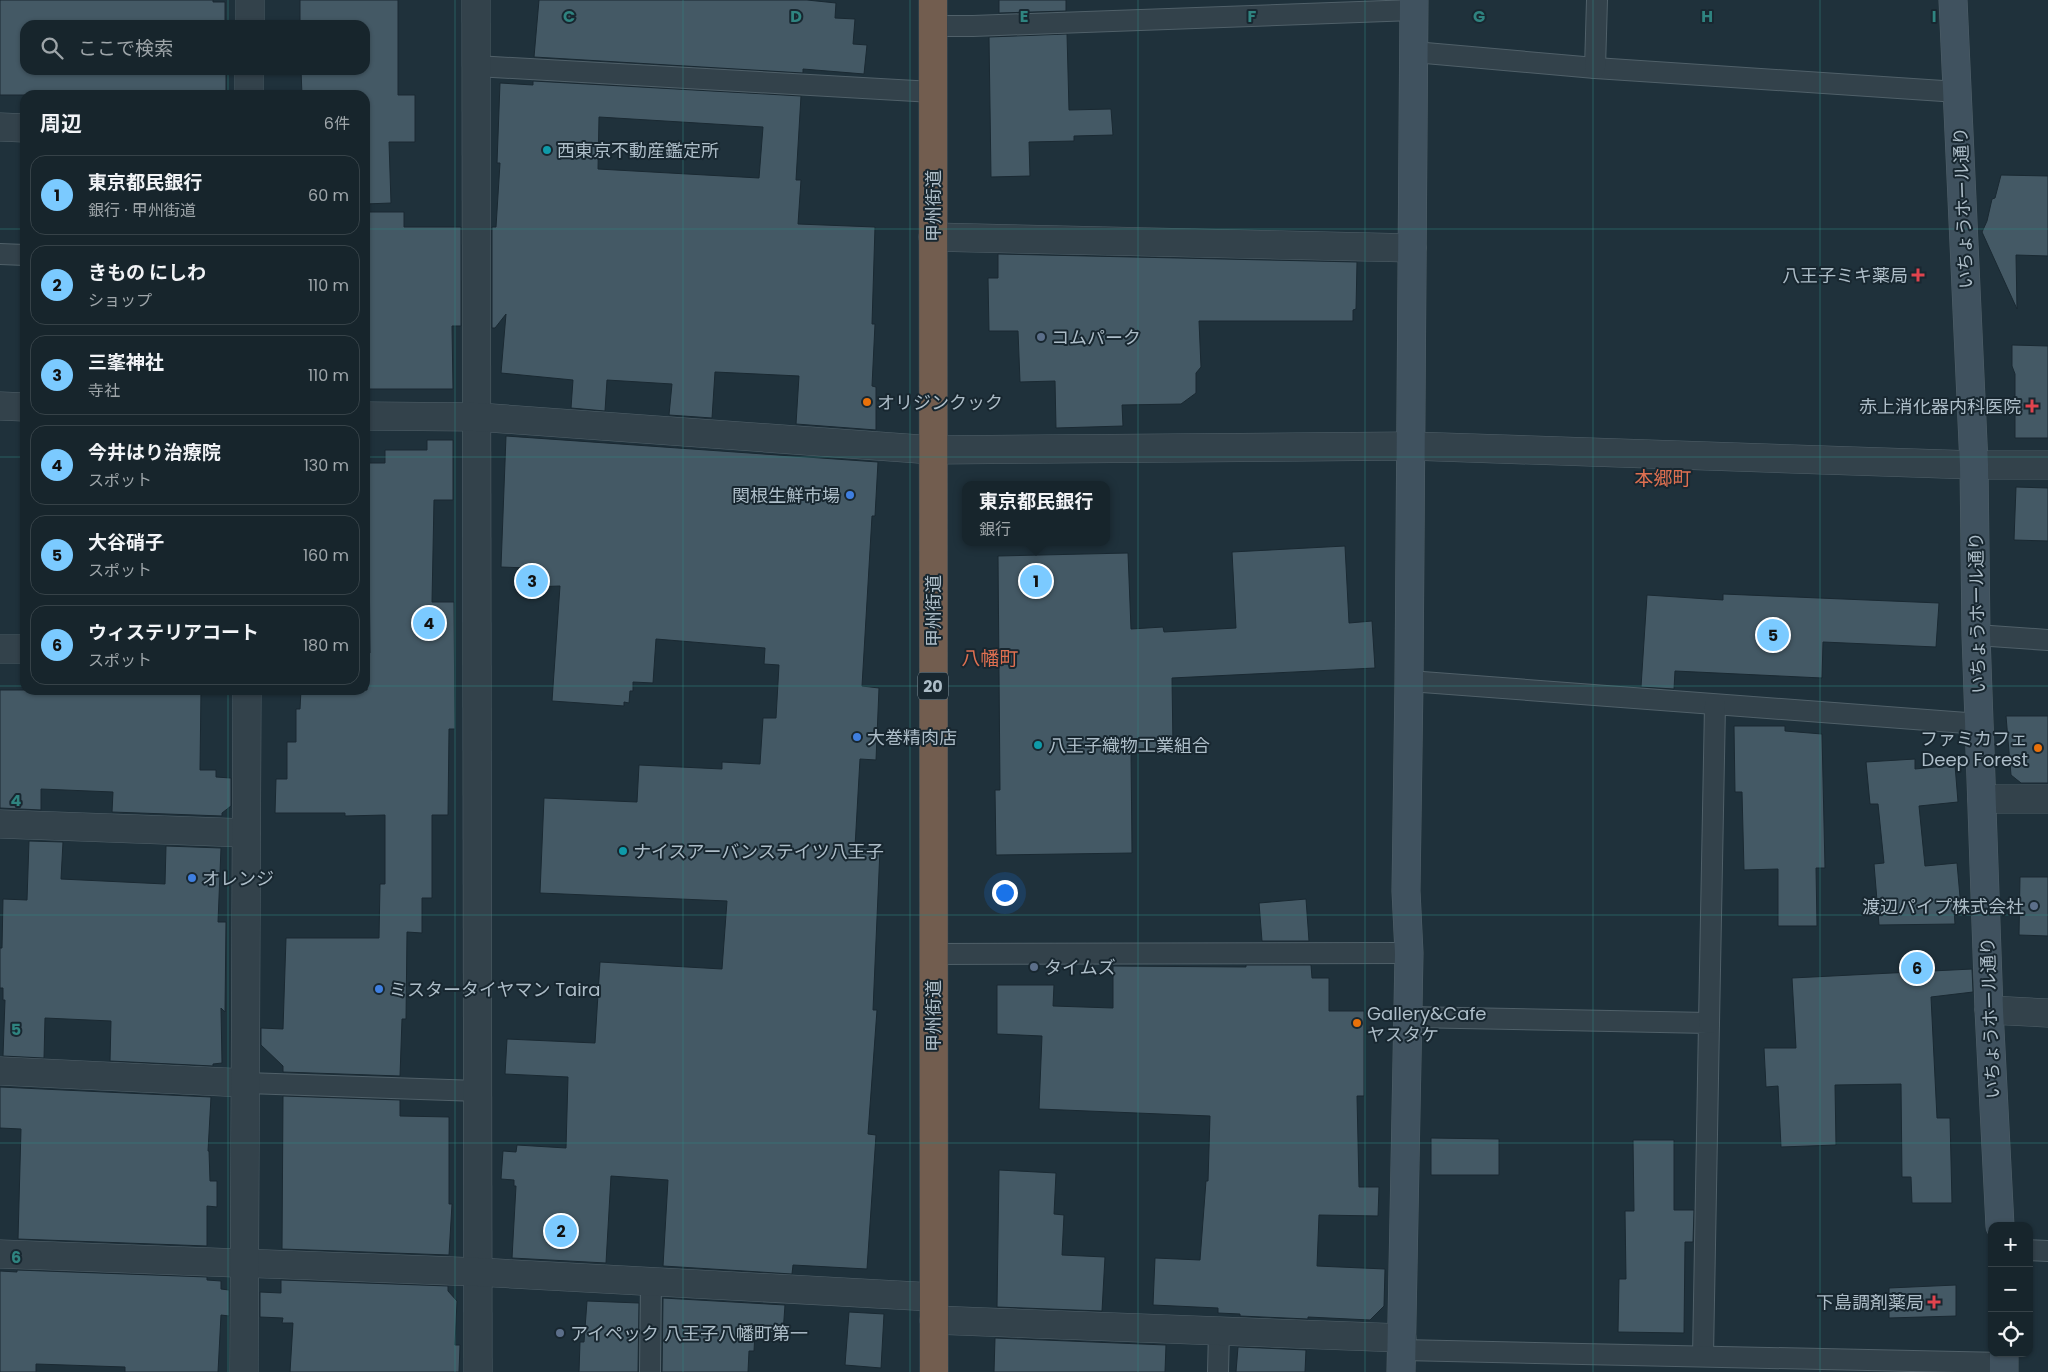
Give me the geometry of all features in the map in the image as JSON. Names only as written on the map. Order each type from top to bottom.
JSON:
[{"type":"highway","name":"甲州街道","points":[[933,13],[934,1372]]},
{"type":"street","points":[[250,0],[250,20]]},
{"type":"street","points":[[476,0],[478,1372]]},
{"type":"street","name":"いちょうホール通り","points":[[1953,0],[1974,465],[1976,635],[1989,1010],[2000,1222]]},
{"type":"street","points":[[0,1254],[478,1272],[651,1282],[933,1309],[1219,1331],[1402,1353],[1409,953],[1406,891],[1414,5]]},
{"type":"street","points":[[249,75],[249,90]]},
{"type":"street","points":[[0,127],[20,128]]},
{"type":"street","points":[[933,237],[1412,248]]},
{"type":"street","points":[[0,406],[20,407]]},
{"type":"street","points":[[370,416],[477,417],[933,450],[1411,446],[1974,465],[2048,465]]},
{"type":"street","points":[[0,649],[20,649]]},
{"type":"street","points":[[244,1372],[247,695]]},
{"type":"street","points":[[1982,799],[2048,799]]},
{"type":"street","points":[[0,824],[246,833]]},
{"type":"street","points":[[1989,1010],[2048,1013]]},
{"type":"street","points":[[0,1071],[245,1083]]},
{"type":"lane","points":[[1595,68],[1597,0]]},
{"type":"lane","points":[[933,13],[973,26],[1414,5]]},
{"type":"lane","points":[[1414,52],[1595,68],[1958,92]]},
{"type":"lane","points":[[476,66],[933,92]]},
{"type":"lane","points":[[0,254],[20,255]]},
{"type":"lane","points":[[1976,635],[2048,640]]},
{"type":"lane","points":[[1409,681],[1980,724]]},
{"type":"lane","points":[[1703,1356],[1715,705]]},
{"type":"lane","points":[[933,954],[1409,953]]},
{"type":"lane","points":[[1408,1017],[1709,1023]]},
{"type":"lane","points":[[245,1083],[478,1091]]},
{"type":"lane","points":[[2033,1250],[2048,1251]]},
{"type":"lane","points":[[650,1372],[651,1282]]},
{"type":"lane","points":[[1218,1372],[1219,1331]]},
{"type":"lane","points":[[1402,1353],[1703,1356],[2004,1363]]},
{"type":"building","points":[[0,0],[213,0],[213,2],[225,2],[225,20],[20,20],[20,75],[226,75],[226,90],[20,90],[20,95],[0,95]]},
{"type":"building","points":[[300,0],[398,0],[398,95],[415,95],[415,142],[389,142],[391,203],[370,204],[370,90],[302,90],[301,75],[370,75],[370,20],[300,20]]},
{"type":"building","points":[[539,0],[807,0],[836,3],[835,18],[855,19],[853,44],[867,45],[864,74],[803,69],[803,73],[534,57]]},
{"type":"building","points":[[999,0],[1066,0],[1066,11],[999,13]]},
{"type":"building","points":[[1067,34],[1069,110],[1111,109],[1113,135],[1074,136],[1074,141],[1029,142],[1030,176],[991,177],[989,37]]},
{"type":"building","points":[[533,81],[801,96],[796,180],[801,180],[798,224],[875,227],[872,324],[875,324],[872,386],[876,387],[876,430],[796,424],[799,376],[715,372],[712,418],[669,415],[672,384],[607,380],[605,411],[571,408],[573,380],[501,373],[506,314],[495,328],[492,328],[492,227],[496,227],[500,163],[497,163],[500,83],[533,85]],"holes":[[[599,117],[763,127],[759,178],[598,169]]]},
{"type":"building","points":[[2001,175],[2048,176],[2048,256],[2016,255],[2017,309],[1982,232],[1987,221],[1992,199],[1995,198]]},
{"type":"building","points":[[370,212],[404,212],[404,227],[461,227],[461,326],[452,326],[453,389],[370,389]]},
{"type":"building","points":[[998,254],[1357,262],[1356,309],[1353,310],[1353,321],[1199,321],[1201,367],[1196,373],[1196,393],[1181,404],[1122,405],[1123,426],[1056,428],[1055,381],[1020,382],[1018,331],[989,331],[988,278],[998,278]]},
{"type":"building","name":"赤上消化器内科医院","points":[[2012,345],[2048,346],[2048,438],[2015,438],[2015,374],[2012,366]]},
{"type":"building","points":[[506,436],[878,462],[875,516],[872,516],[862,686],[879,688],[876,760],[860,759],[855,847],[880,849],[873,1010],[877,1010],[868,1134],[876,1135],[867,1269],[793,1265],[792,1274],[663,1266],[668,1180],[611,1176],[606,1263],[512,1258],[516,1186],[514,1186],[514,1180],[501,1179],[503,1151],[516,1152],[517,1145],[566,1148],[568,1077],[505,1074],[507,1039],[595,1043],[600,962],[722,969],[727,901],[540,893],[544,798],[637,802],[639,765],[722,769],[722,762],[760,764],[763,718],[776,718],[779,665],[764,664],[765,648],[656,639],[653,683],[633,682],[633,691],[630,691],[629,703],[624,702],[624,706],[552,701],[560,586],[528,587],[527,568],[501,567]]},
{"type":"building","points":[[427,440],[453,440],[453,500],[434,500],[432,602],[454,602],[455,729],[449,729],[448,815],[432,815],[432,898],[422,898],[422,933],[407,932],[406,1019],[402,1019],[400,1076],[283,1072],[283,1066],[261,1045],[261,1028],[283,1029],[286,938],[379,938],[380,884],[385,884],[385,815],[345,816],[345,813],[275,813],[276,779],[287,779],[287,742],[296,742],[296,709],[300,709],[301,695],[370,695],[370,463],[385,463],[385,450],[427,450]]},
{"type":"building","points":[[2016,487],[2048,488],[2048,541],[2014,540]]},
{"type":"building","points":[[1345,546],[1349,623],[1372,621],[1375,668],[1172,678],[1173,748],[1131,749],[1132,853],[996,855],[995,790],[1000,790],[998,556],[1128,553],[1131,629],[1163,627],[1164,632],[1236,628],[1232,552]]},
{"type":"building","points":[[1723,594],[1939,603],[1936,647],[1823,642],[1822,678],[1675,671],[1674,689],[1641,687],[1647,595],[1723,600]]},
{"type":"building","points":[[0,690],[20,690],[20,695],[201,695],[200,770],[216,770],[216,777],[231,778],[231,806],[222,813],[222,816],[112,812],[113,792],[41,789],[41,810],[0,808]]},
{"type":"building","points":[[2006,716],[2048,716],[2048,783],[2021,783],[2011,775]]},
{"type":"building","points":[[1734,726],[1785,726],[1785,731],[1822,734],[1825,868],[1816,868],[1817,926],[1778,926],[1778,869],[1744,870],[1742,792],[1735,792]]},
{"type":"building","points":[[1915,759],[1915,769],[1955,765],[1958,802],[1919,806],[1925,866],[1957,863],[1961,908],[1954,909],[1955,924],[1879,925],[1874,864],[1884,863],[1878,804],[1870,804],[1866,762]]},
{"type":"building","points":[[29,841],[63,842],[61,879],[165,884],[166,846],[221,848],[218,922],[226,922],[225,1012],[221,1008],[222,1063],[213,1064],[213,1066],[110,1061],[111,1021],[45,1018],[44,1058],[3,1056],[5,1000],[3,1000],[3,988],[0,988],[0,948],[2,948],[3,899],[27,900]]},
{"type":"building","name":"渡辺パイプ株式会社","points":[[2020,877],[2048,877],[2048,936],[2019,935]]},
{"type":"building","points":[[1306,899],[1309,941],[1262,941],[1259,903]]},
{"type":"building","points":[[1246,965],[1311,965],[1312,978],[1329,978],[1329,1011],[1364,1011],[1364,1096],[1357,1096],[1359,1187],[1379,1187],[1378,1216],[1319,1215],[1317,1266],[1385,1269],[1384,1306],[1370,1320],[1240,1316],[1240,1314],[1218,1313],[1218,1308],[1153,1305],[1155,1258],[1200,1260],[1206,1181],[1208,1181],[1210,1116],[1039,1109],[1042,1036],[997,1034],[997,985],[1054,985],[1053,1006],[1113,1008],[1113,966],[1246,967]]},
{"type":"building","points":[[1972,969],[1973,992],[1931,997],[1937,1118],[1950,1118],[1952,1203],[1912,1203],[1911,1177],[1902,1177],[1901,1084],[1835,1085],[1836,1145],[1781,1147],[1778,1086],[1766,1087],[1764,1048],[1796,1048],[1792,978]]},
{"type":"building","points":[[0,1087],[211,1097],[208,1151],[210,1181],[217,1181],[217,1207],[207,1206],[207,1246],[18,1239],[21,1129],[0,1128]]},
{"type":"building","points":[[283,1096],[400,1100],[400,1116],[449,1117],[449,1204],[452,1204],[449,1255],[282,1249]]},
{"type":"building","points":[[1431,1138],[1499,1139],[1499,1175],[1431,1175]]},
{"type":"building","points":[[1633,1140],[1674,1140],[1674,1210],[1694,1210],[1693,1242],[1685,1242],[1684,1333],[1618,1332],[1619,1279],[1626,1279],[1625,1211],[1634,1211]]},
{"type":"building","points":[[999,1170],[1056,1173],[1054,1214],[1064,1215],[1062,1255],[1105,1257],[1102,1311],[997,1307]]},
{"type":"building","points":[[17,1270],[207,1277],[207,1280],[221,1281],[221,1289],[229,1290],[229,1316],[221,1315],[218,1372],[125,1372],[125,1367],[36,1364],[36,1372],[0,1372],[0,1271],[17,1272]]},
{"type":"building","points":[[281,1280],[448,1286],[448,1291],[457,1301],[455,1345],[460,1345],[459,1372],[290,1372],[293,1323],[282,1323],[283,1318],[260,1317],[260,1292],[281,1293]]},
{"type":"building","points":[[1956,1285],[1956,1316],[1889,1318],[1889,1288]]},
{"type":"building","points":[[663,1298],[785,1305],[783,1333],[755,1332],[754,1351],[749,1351],[748,1372],[662,1372]]},
{"type":"building","points":[[587,1301],[639,1303],[638,1372],[579,1372],[580,1342],[584,1342]]},
{"type":"building","points":[[849,1312],[884,1314],[881,1368],[845,1365]]},
{"type":"building","points":[[995,1338],[1166,1345],[1165,1372],[994,1372]]},
{"type":"building","points":[[1238,1347],[1306,1350],[1305,1372],[1236,1372]]},
{"type":"place","name":"西東京不動産鑑定所","points":[[547,150]]},
{"type":"place","name":"八王子ミキ薬局","points":[[1918,275]]},
{"type":"place","name":"コムパーク","points":[[1041,337]]},
{"type":"place","name":"オリジンクック","points":[[867,402]]},
{"type":"place","name":"赤上消化器内科医院","points":[[2032,406]]},
{"type":"place","name":"関根生鮮市場","points":[[850,495]]},
{"type":"place","name":"三峯神社","points":[[532,581]]},
{"type":"place","name":"東京都民銀行","points":[[1036,581]]},
{"type":"place","name":"今井はり治療院","points":[[429,623]]},
{"type":"place","name":"大谷硝子","points":[[1773,635]]},
{"type":"place","name":"大巻精肉店","points":[[857,737]]},
{"type":"place","name":"八王子織物工業組合","points":[[1038,745]]},
{"type":"place","name":"ファミカフェ Deep Forest","points":[[2038,748]]},
{"type":"place","name":"ナイスアーバンステイツ八王子","points":[[623,851]]},
{"type":"place","name":"オレンジ","points":[[192,878]]},
{"type":"place","name":"渡辺パイプ株式会社","points":[[2034,906]]},
{"type":"place","name":"タイムズ","points":[[1034,967]]},
{"type":"place","name":"ウィステリアコート","points":[[1917,968]]},
{"type":"place","name":"ミスタータイヤマン Taira","points":[[379,989]]},
{"type":"place","name":"Gallery&Cafe ヤスタケ","points":[[1357,1023]]},
{"type":"place","name":"きもの にしわ","points":[[561,1231]]},
{"type":"place","name":"下島調剤薬局","points":[[1934,1302]]},
{"type":"place","name":"アイペック 八王子八幡町第一","points":[[560,1333]]},
{"type":"district","name":"本郷町","points":[[1663,478]]},
{"type":"district","name":"八幡町","points":[[990,658]]}]
